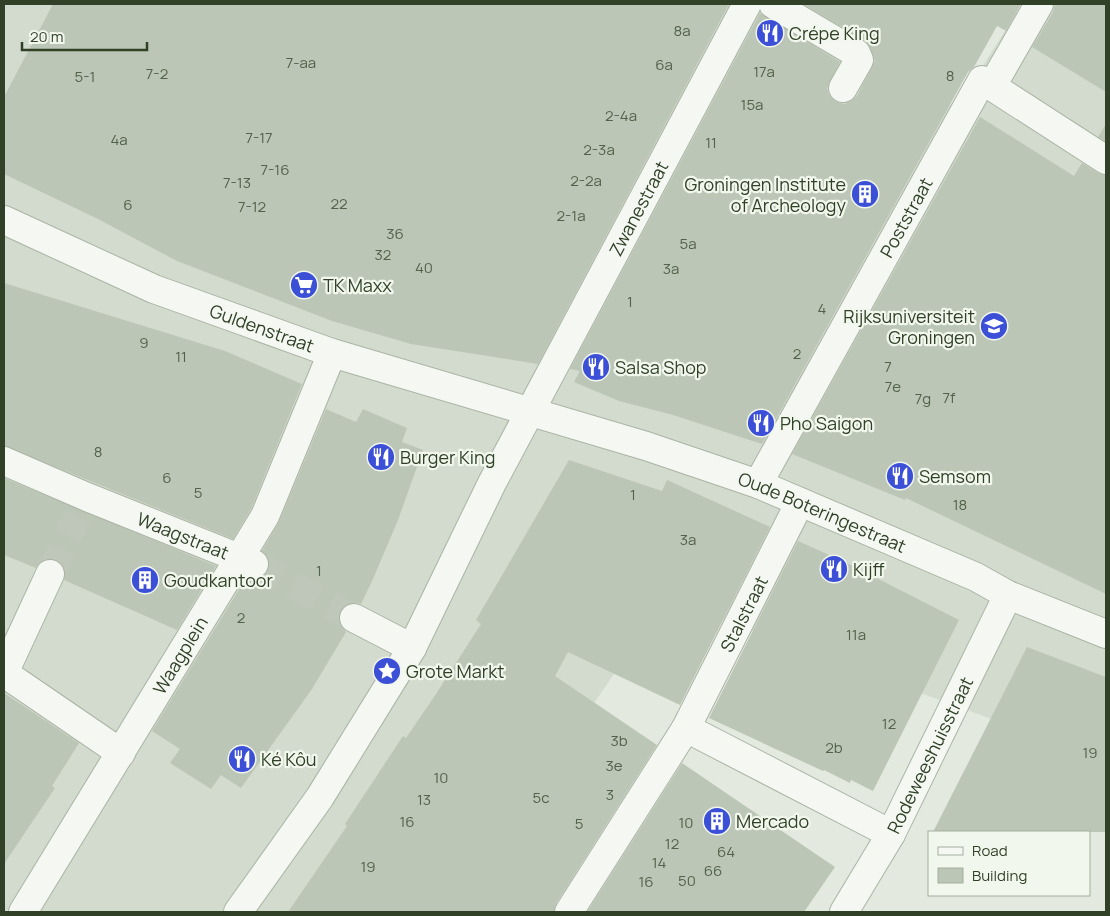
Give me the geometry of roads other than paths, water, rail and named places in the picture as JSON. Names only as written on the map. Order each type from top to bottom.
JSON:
[{"type":"street","name":"Zwanestraat","points":[[530,412],[747,4]]},
{"type":"street","points":[[773,4],[856,52],[859,60],[843,88]]},
{"type":"street","points":[[1039,4],[992,86],[1106,160]]},
{"type":"street","name":"Poststraat","points":[[758,484],[982,80],[992,86]]},
{"type":"street","name":"Guldenstraat","points":[[4,220],[154,289],[332,354],[530,412]]},
{"type":"street","name":"Waagstraat","points":[[4,461],[82,507],[248,561],[332,354]]},
{"type":"street","name":"Oude Boteringestraat","points":[[530,412],[646,446],[758,484],[976,577],[1008,596],[1106,634]]},
{"type":"street","points":[[238,912],[320,797],[412,648],[530,412]]},
{"type":"street","name":"Stalstraat","points":[[569,912],[686,728],[800,502]]},
{"type":"street","name":"Waagplein","points":[[121,753],[248,561]]},
{"type":"street","points":[[23,912],[121,753],[4,673],[50,574]]},
{"type":"street","name":"Rodeweeshuisstraat","points":[[844,912],[891,834],[1008,596]]},
{"type":"street","points":[[354,618],[412,648]]},
{"type":"street","points":[[686,728],[891,834]]},
{"type":"tunnel","points":[[50,574],[77,517]]},
{"type":"tunnel","points":[[256,565],[354,618]]},
{"type":"place","name":"Crépe King","points":[[770,33]]},
{"type":"place","name":"Groningen Institute of Archeology","points":[[865,194]]},
{"type":"place","name":"TK Maxx","points":[[304,285]]},
{"type":"place","name":"Rijksuniversiteit Groningen","points":[[994,326]]},
{"type":"place","name":"Salsa Shop","points":[[596,367]]},
{"type":"place","name":"Pho Saigon","points":[[761,423]]},
{"type":"place","name":"Burger King","points":[[381,457]]},
{"type":"place","name":"Semsom","points":[[900,476]]},
{"type":"place","name":"Kijff","points":[[834,569]]},
{"type":"place","name":"Goudkantoor","points":[[145,580]]},
{"type":"place","name":"Grote Markt","points":[[387,671]]},
{"type":"place","name":"Ké Kôu","points":[[242,759]]},
{"type":"place","name":"Mercado","points":[[717,821]]}]
